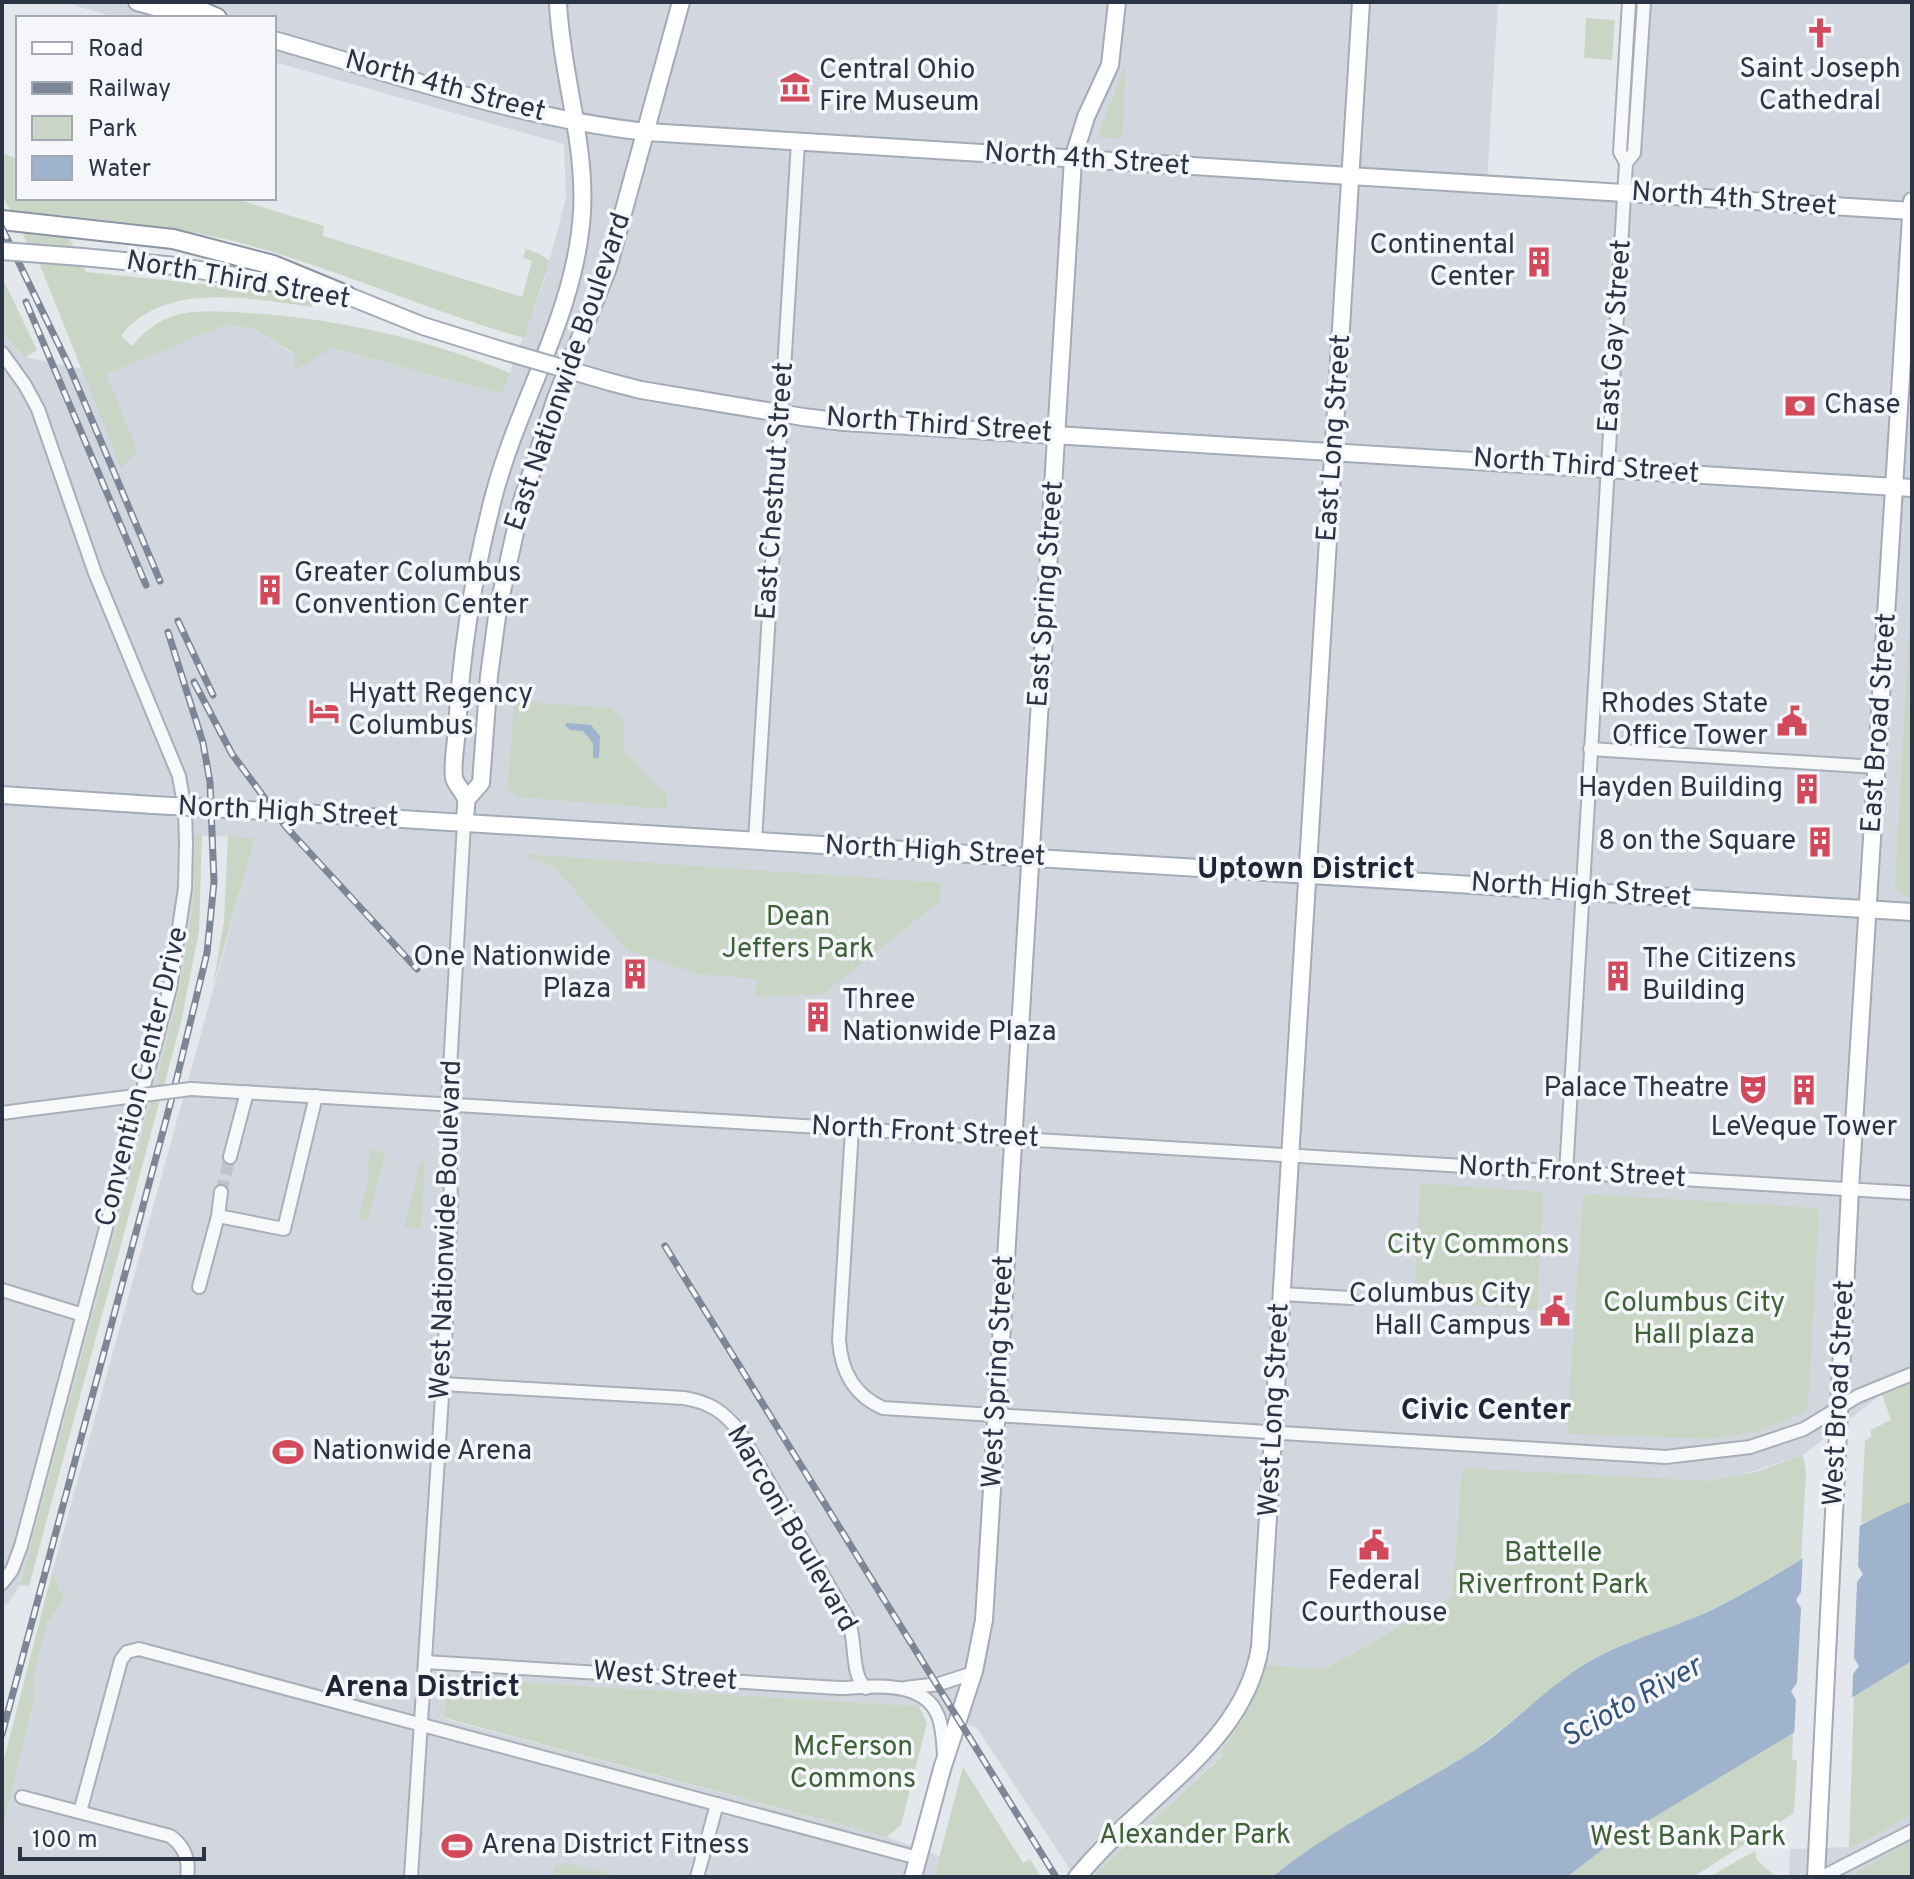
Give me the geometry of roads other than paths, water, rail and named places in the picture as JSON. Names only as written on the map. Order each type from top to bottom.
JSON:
[{"type":"highway","points":[[180,2],[212,16]]},
{"type":"highway","points":[[2,220],[152,235],[215,248],[273,265],[346,295]]},
{"type":"main road","points":[[137,2],[188,16]]},
{"type":"main road","name":"East Nationwide Boulevard","points":[[464,823],[466,800],[454,779],[462,660],[480,552],[510,443],[569,288],[582,214],[581,153],[560,41],[558,2]]},
{"type":"main road","name":"East Nationwide Boulevard","points":[[466,800],[481,783],[489,676],[498,609],[522,501],[556,398],[608,268],[681,2]]},
{"type":"main road","name":"East Spring Street","points":[[1031,858],[1073,159],[1086,117],[1110,65],[1117,2]]},
{"type":"main road","name":"East Long Street","points":[[1308,875],[1361,2]]},
{"type":"main road","name":"North 4th Street","points":[[276,41],[519,109],[647,132],[1912,211]]},
{"type":"main road","name":"East Broad Street","points":[[1867,909],[1877,767],[1904,487],[1912,201]]},
{"type":"main road","name":"North Third Street","points":[[2,251],[176,266],[346,295],[423,326],[641,390],[844,422],[1904,487]]},
{"type":"main road","points":[[569,288],[574,306],[590,315]]},
{"type":"main road","name":"North High Street","points":[[2,795],[1912,912]]},
{"type":"main road","name":"West Spring Street","points":[[913,1877],[973,1673],[984,1620],[1031,858]]},
{"type":"main road","name":"West Long Street","points":[[1077,1877],[1101,1850],[1207,1750],[1223,1730],[1244,1694],[1260,1647],[1308,875]]},
{"type":"main road","name":"West Broad Street","points":[[1819,1877],[1818,1833],[1837,1445],[1867,909]]},
{"type":"street","name":"East Gay Street","points":[[1566,1173],[1626,163],[1620,152],[1629,2]]},
{"type":"street","name":"East Gay Street","points":[[1626,163],[1634,153],[1644,2]]},
{"type":"street","name":"East Chestnut Street","points":[[755,841],[798,142]]},
{"type":"street","name":"Convention Center Drive","points":[[2,353],[38,409],[95,573],[173,759],[185,810],[185,888],[170,988],[21,1546],[12,1570],[2,1583]]},
{"type":"street","points":[[1590,749],[1877,767]]},
{"type":"street","name":"West Nationwide Boulevard","points":[[411,1877],[443,1384],[451,1201],[448,1103],[464,823]]},
{"type":"street","name":"North Front Street","points":[[5,1113],[191,1089],[1912,1193]]},
{"type":"street","points":[[230,1157],[247,1092]]},
{"type":"street","points":[[218,1216],[284,1229],[316,1096]]},
{"type":"street","points":[[852,1129],[840,1356],[846,1374],[868,1400],[883,1408],[1666,1457],[1750,1447],[1804,1429],[1879,1386],[1912,1374]]},
{"type":"street","points":[[199,1287],[218,1216],[221,1192]]},
{"type":"street","points":[[2,1290],[83,1315]]},
{"type":"street","points":[[1281,1294],[1351,1298]]},
{"type":"street","name":"Marconi Boulevard","points":[[443,1384],[684,1398],[722,1412],[739,1431],[848,1619],[855,1639],[857,1675],[866,1688]]},
{"type":"street","points":[[80,1812],[120,1665],[124,1656],[136,1649],[918,1858]]},
{"type":"street","name":"West Street","points":[[425,1662],[839,1688],[905,1688],[939,1684],[973,1673]]},
{"type":"street","points":[[905,1688],[931,1704],[940,1720],[945,1760]]},
{"type":"street","points":[[22,1797],[170,1836],[184,1850],[187,1877]]},
{"type":"street","points":[[697,1877],[717,1804]]},
{"type":"street","points":[[1819,1877],[1912,1831]]},
{"type":"water","points":[[565,725],[591,725],[600,736],[599,758],[593,758],[593,743],[583,731],[570,730]]},
{"type":"water","name":"Scioto River","points":[[1912,1501],[1912,1661],[1610,1844],[1567,1877],[1272,1877],[1343,1828],[1483,1744],[1587,1663],[1726,1603],[1841,1536]]},
{"type":"tunnel","points":[[221,1192],[230,1157]]},
{"type":"railway","points":[[2,228],[69,366],[160,581]]},
{"type":"railway","points":[[26,302],[146,585]]},
{"type":"railway","points":[[178,621],[213,695]]},
{"type":"railway","points":[[2,1734],[174,1090],[207,953],[214,882],[210,782],[203,743],[168,632]]},
{"type":"railway","points":[[194,682],[232,754],[286,827],[417,969]]},
{"type":"railway","points":[[665,1246],[1056,1877]]},
{"type":"place","name":"Saint Joseph Cathedral","points":[[1820,33]]},
{"type":"place","name":"Central Ohio Fire Museum","points":[[795,87]]},
{"type":"place","name":"Continental Center","points":[[1539,262]]},
{"type":"place","name":"Chase","points":[[1800,406]]},
{"type":"place","name":"Greater Columbus Convention Center","points":[[270,590]]},
{"type":"place","name":"Hyatt Regency Columbus","points":[[324,711]]},
{"type":"place","name":"Rhodes State Office Tower","points":[[1792,721]]},
{"type":"place","name":"Hayden Building","points":[[1807,789]]},
{"type":"place","name":"8 on the Square","points":[[1820,842]]},
{"type":"place","name":"One Nationwide Plaza","points":[[635,974]]},
{"type":"place","name":"The Citizens Building","points":[[1618,976]]},
{"type":"place","name":"Three Nationwide Plaza","points":[[818,1017]]},
{"type":"place","name":"Palace Theatre","points":[[1753,1089]]},
{"type":"place","name":"LeVeque Tower","points":[[1804,1090]]},
{"type":"place","name":"Columbus City Hall Campus","points":[[1555,1311]]},
{"type":"place","name":"Nationwide Arena","points":[[288,1452]]},
{"type":"place","name":"Federal Courthouse","points":[[1374,1545]]},
{"type":"place","name":"Arena District Fitness","points":[[457,1846]]},
{"type":"district","name":"Uptown District","points":[[1306,870]]},
{"type":"district","name":"Civic Center","points":[[1486,1411]]},
{"type":"district","name":"Arena District","points":[[422,1688]]},
{"type":"park label","name":"Dean Jeffers Park","points":[[798,934]]},
{"type":"park label","name":"City Commons","points":[[1478,1246]]},
{"type":"park label","name":"Columbus City Hall plaza","points":[[1694,1320]]},
{"type":"park label","name":"Battelle Riverfront Park","points":[[1553,1570]]},
{"type":"park label","name":"McFerson Commons","points":[[853,1764]]},
{"type":"park label","name":"Alexander Park","points":[[1195,1836]]},
{"type":"park label","name":"West Bank Park","points":[[1688,1838]]}]
